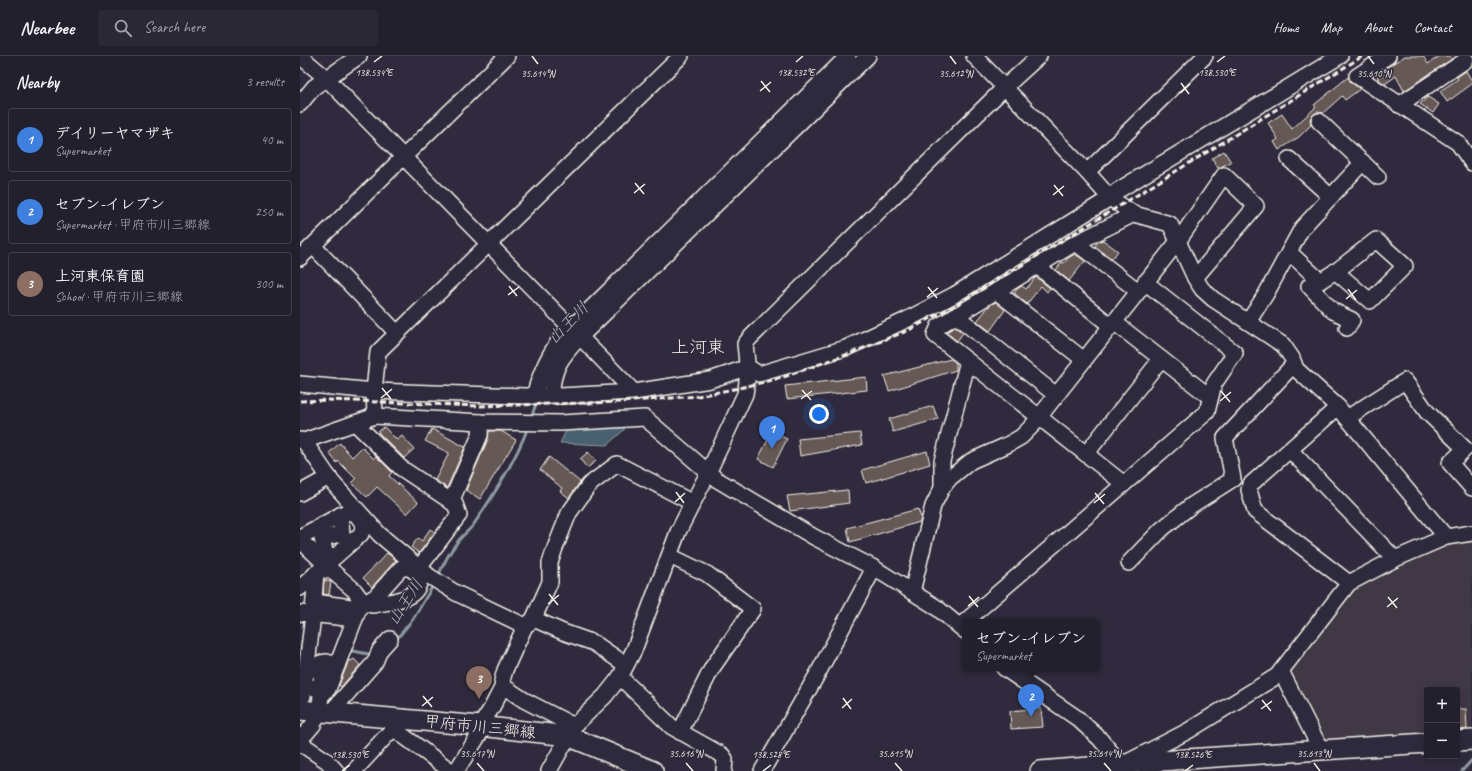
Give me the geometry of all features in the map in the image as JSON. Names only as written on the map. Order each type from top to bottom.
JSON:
[{"type":"main road","name":"甲府市川三郷線","points":[[301,696],[323,707],[398,724],[482,726],[571,731],[654,771]]},
{"type":"main road","points":[[1460,741],[1472,740]]},
{"type":"main road","points":[[1040,771],[1125,768],[1321,750],[1424,743]]},
{"type":"street","points":[[300,56],[326,78],[634,392]]},
{"type":"street","points":[[300,104],[314,87],[359,56]]},
{"type":"street","points":[[300,258],[507,56]]},
{"type":"street","points":[[375,416],[374,391],[378,352],[681,56]]},
{"type":"street","points":[[542,396],[552,382],[556,369],[576,332],[848,56]]},
{"type":"street","points":[[576,332],[868,56]]},
{"type":"street","points":[[974,56],[1087,172],[1110,198],[1134,214],[1170,224],[1179,240],[1195,278],[1202,289],[1213,299],[1283,345],[1292,358],[1296,369],[1343,412],[1446,537]]},
{"type":"street","points":[[549,771],[571,731],[605,696],[623,671],[636,645],[678,532],[745,394],[748,367],[745,344],[1004,88],[1039,56]]},
{"type":"street","points":[[1087,172],[1205,56]]},
{"type":"street","points":[[748,367],[759,374],[846,348],[904,321],[954,295],[1110,198],[1117,191],[1340,56]]},
{"type":"street","points":[[1388,56],[1357,76],[1458,143],[1472,163]]},
{"type":"street","points":[[1399,105],[1466,60]]},
{"type":"street","points":[[1319,121],[1378,177]]},
{"type":"street","points":[[1289,159],[1331,197]]},
{"type":"street","points":[[1248,322],[1266,294],[1302,228],[1363,162]]},
{"type":"street","points":[[912,592],[933,506],[942,488],[950,478],[971,462],[1021,437],[1039,417],[1179,240],[1224,175],[1256,206],[1195,278]]},
{"type":"street","points":[[1124,484],[935,335],[939,326],[955,315],[1076,243],[1134,214]]},
{"type":"street","points":[[972,619],[1207,412],[1214,384],[1235,353],[1142,287],[1076,243]]},
{"type":"street","points":[[313,246],[397,333]]},
{"type":"street","points":[[1289,252],[1320,281]]},
{"type":"street","points":[[1037,266],[1210,397]]},
{"type":"street","points":[[1335,271],[1309,286],[1333,310],[1352,320],[1347,328]]},
{"type":"street","points":[[996,291],[1084,360]]},
{"type":"street","points":[[955,315],[1056,395]]},
{"type":"street","points":[[1086,454],[1161,359]]},
{"type":"street","points":[[942,488],[942,461],[968,361]]},
{"type":"street","points":[[1233,479],[1225,438],[1294,364]]},
{"type":"street","points":[[300,384],[374,391],[542,396],[634,392],[710,380],[748,367]]},
{"type":"street","points":[[1350,583],[1255,511],[1249,490],[1250,485],[1290,450],[1343,412],[1405,381],[1427,412],[1465,449],[1450,462],[1472,488]]},
{"type":"street","points":[[724,771],[725,760],[722,755],[672,727],[623,671],[594,642],[528,623],[456,593],[429,576],[380,535],[359,514],[302,441],[375,416],[481,422],[531,423],[561,423],[645,418],[708,472],[729,487],[814,537],[874,568],[936,607],[962,628]]},
{"type":"street","points":[[451,502],[480,435],[481,422]]},
{"type":"street","points":[[355,423],[400,468],[455,504],[458,515],[429,576]]},
{"type":"street","points":[[1290,450],[1395,559]]},
{"type":"street","points":[[456,771],[503,686],[502,681],[505,670],[550,582],[550,563],[569,513],[589,485],[617,464],[693,503]]},
{"type":"street","points":[[300,493],[329,477]]},
{"type":"street","points":[[1233,479],[1250,485]]},
{"type":"street","points":[[1129,563],[1168,524],[1192,505],[1233,479]]},
{"type":"street","points":[[300,585],[312,556],[340,515],[346,512],[359,514]]},
{"type":"street","points":[[312,556],[329,562],[361,534],[364,525],[359,514]]},
{"type":"street","points":[[312,556],[326,556],[322,538],[342,534],[340,515]]},
{"type":"street","points":[[1008,671],[1077,718],[1099,738],[1125,768],[1277,676],[1350,583],[1395,559],[1446,537],[1472,533]]},
{"type":"street","points":[[312,556],[354,590],[360,598],[360,608],[338,662],[323,707],[313,725],[300,742],[327,761],[336,771]]},
{"type":"street","points":[[301,696],[309,610],[312,556]]},
{"type":"street","points":[[670,556],[707,574],[753,609],[712,668],[680,732]]},
{"type":"street","points":[[764,768],[817,675],[874,568]]},
{"type":"street","points":[[309,610],[360,608]]},
{"type":"street","points":[[323,707],[378,656],[390,639]]},
{"type":"street","points":[[304,653],[338,662]]},
{"type":"street","points":[[301,696],[321,684],[322,678],[318,669],[321,663],[338,662]]},
{"type":"street","points":[[1281,671],[1321,750]]},
{"type":"street","points":[[503,686],[571,731]]},
{"type":"street","points":[[354,771],[398,724],[452,771]]},
{"type":"shaded area","points":[[1472,533],[1472,740],[1460,741],[1460,687],[1424,687],[1424,743],[1321,750],[1281,671],[1349,583]]},
{"type":"water","points":[[625,424],[624,430],[607,445],[560,443],[567,429]]},
{"type":"building","points":[[1405,56],[1423,56],[1428,64],[1440,56],[1450,56],[1452,59],[1404,91],[1396,76],[1385,84],[1380,81],[1376,74]]},
{"type":"building","points":[[1466,71],[1472,81],[1472,84],[1447,102],[1440,91],[1458,79],[1457,77]]},
{"type":"building","points":[[1348,77],[1352,83],[1360,89],[1345,100],[1342,96],[1323,113],[1317,112],[1313,115],[1310,119],[1311,125],[1299,137],[1279,150],[1274,142],[1278,139],[1268,123],[1282,114],[1292,129],[1316,107],[1314,105]]},
{"type":"building","points":[[1428,97],[1439,104],[1433,113],[1420,104]]},
{"type":"building","points":[[1224,151],[1231,162],[1218,168],[1212,158]]},
{"type":"building","points":[[1103,240],[1118,251],[1112,259],[1095,246],[1098,242]]},
{"type":"building","points":[[1075,254],[1085,261],[1069,281],[1056,270],[1062,262],[1064,263],[1068,258]]},
{"type":"building","points":[[1036,277],[1050,288],[1047,292],[1041,286],[1027,304],[1014,293],[1022,286],[1026,289]]},
{"type":"building","points":[[996,302],[1005,310],[990,331],[977,321],[990,305]]},
{"type":"building","points":[[955,327],[963,333],[957,341],[946,332]]},
{"type":"building","points":[[951,359],[956,363],[956,370],[889,391],[884,376]]},
{"type":"building","points":[[866,377],[867,390],[787,399],[785,386]]},
{"type":"building","points":[[933,406],[938,419],[893,432],[889,419]]},
{"type":"building","points":[[384,427],[397,440],[402,436],[414,449],[404,458],[378,432]]},
{"type":"building","points":[[432,429],[465,447],[447,488],[435,480],[449,453],[425,441]]},
{"type":"building","points":[[489,431],[501,431],[516,440],[480,499],[466,490],[488,439]]},
{"type":"building","points":[[772,432],[787,439],[773,467],[758,459]]},
{"type":"building","points":[[860,433],[862,445],[800,456],[798,439]]},
{"type":"building","points":[[340,443],[352,457],[362,447],[374,459],[376,456],[392,472],[389,476],[418,502],[407,514],[377,487],[367,497],[352,483],[356,479],[338,461],[337,463],[329,453]]},
{"type":"building","points":[[927,451],[930,464],[866,483],[862,470]]},
{"type":"building","points":[[588,452],[596,461],[587,468],[580,459]]},
{"type":"building","points":[[549,457],[580,482],[569,498],[560,491],[562,488],[540,470]]},
{"type":"building","points":[[848,490],[849,503],[790,511],[787,496]]},
{"type":"building","points":[[918,509],[921,518],[920,522],[850,542],[847,528]]},
{"type":"building","points":[[430,529],[435,532],[419,553],[411,547],[418,538],[422,541]]},
{"type":"building","points":[[387,553],[396,560],[372,587],[363,578]]},
{"type":"building","points":[[324,580],[331,582],[329,595],[323,594]]},
{"type":"building","points":[[354,659],[360,665],[341,687],[339,685],[349,660],[351,661]]},
{"type":"building","points":[[1041,708],[1043,727],[1011,729],[1010,711]]},
{"type":"building","points":[[1460,709],[1466,709],[1467,729],[1460,730]]},
{"type":"waterway","name":"山王川","points":[[531,418],[537,401]]},
{"type":"waterway","name":"山王川","points":[[438,576],[460,538],[474,524],[497,489],[518,451],[528,427]]},
{"type":"waterway","name":"山王川","points":[[395,641],[413,619],[434,584]]},
{"type":"waterway","name":"山王川","points":[[348,650],[373,655]]},
{"type":"waterway","points":[[1462,771],[1472,760]]},
{"type":"railway","points":[[300,401],[329,400],[480,406],[620,402],[698,396],[781,378],[909,330],[959,303],[1363,56]]},
{"type":"place","name":"デイリーヤマザキ","points":[[772,449]]},
{"type":"place","name":"上河東保育園","points":[[479,699]]},
{"type":"place","name":"セブン-イレブン","points":[[1031,717]]},
{"type":"district","name":"上河東","points":[[698,347]]}]
